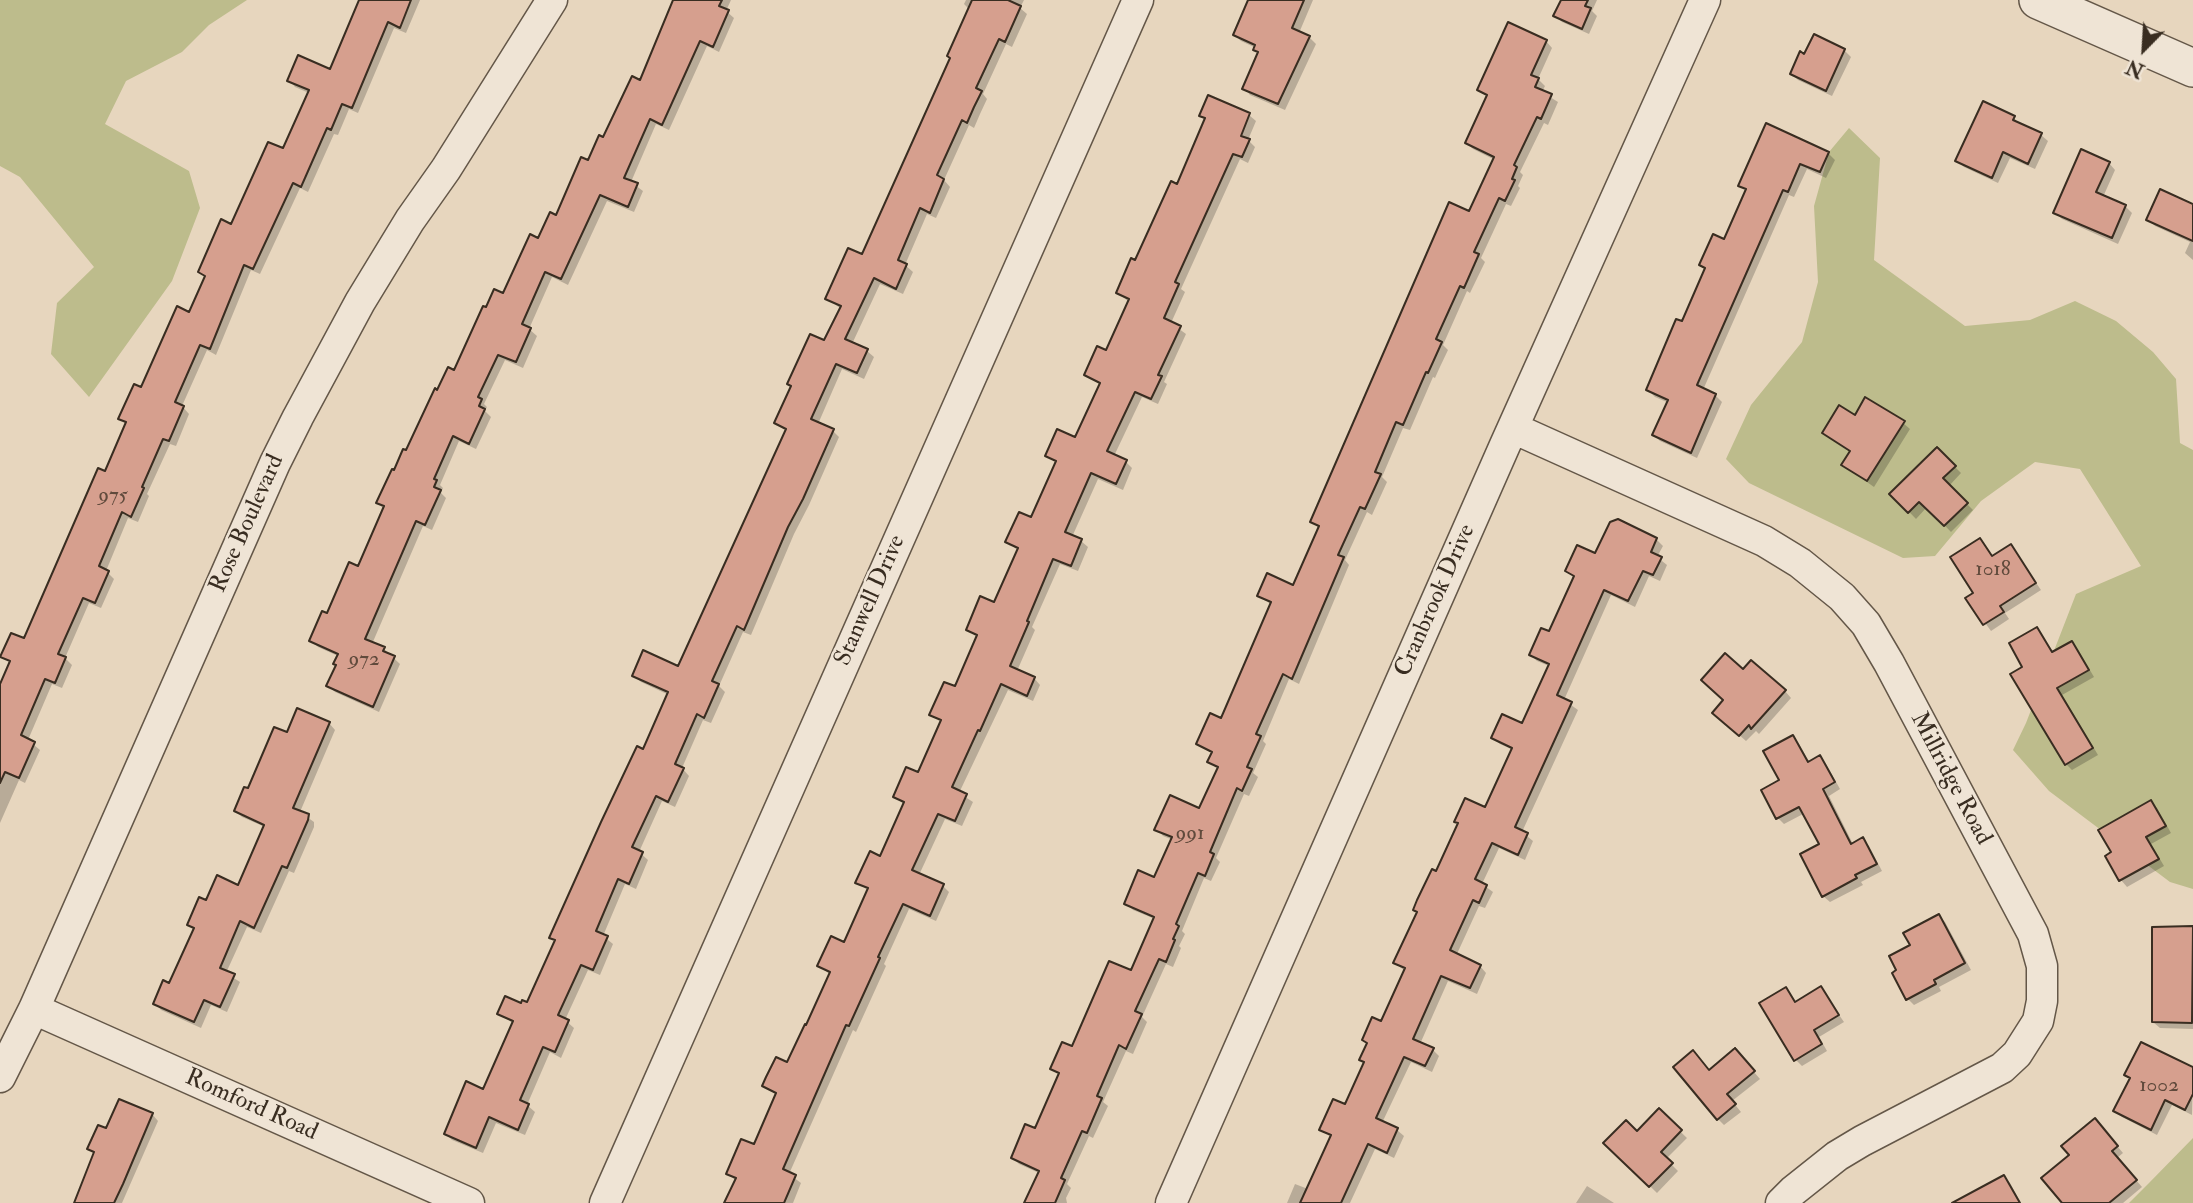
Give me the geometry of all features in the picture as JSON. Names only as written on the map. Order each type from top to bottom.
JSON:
[{"type":"street","name":"Rose Boulevard","points":[[0,1077],[34,1009],[275,463],[298,417],[360,302],[552,0]]},
{"type":"street","name":"Stanwell Drive","points":[[605,1203],[1138,0]]},
{"type":"street","name":"Cranbrook Drive","points":[[1171,1203],[1705,0]]},
{"type":"street","points":[[2039,0],[2193,68]]},
{"type":"street","name":"Millridge Road","points":[[1513,428],[1764,541],[1800,563],[1842,597],[1866,624],[1889,663],[2033,934],[2042,966],[2042,1001],[2038,1020],[2017,1054],[2002,1068],[1848,1149],[1781,1203]]},
{"type":"street","name":"Romford Road","points":[[34,1009],[469,1203]]},
{"type":"shaded area","points":[[0,0],[247,0],[209,25],[182,52],[126,81],[105,124],[189,171],[200,208],[172,281],[89,397],[51,354],[57,303],[94,267],[20,177],[0,166]]},
{"type":"shaded area","points":[[1849,128],[1880,158],[1874,260],[1965,326],[2030,320],[2075,301],[2116,321],[2153,352],[2176,379],[2180,443],[2193,450],[2193,889],[2170,882],[2049,791],[2013,750],[2076,594],[2141,566],[2080,469],[2035,462],[1981,501],[1935,556],[1903,558],[1749,483],[1726,459],[1751,405],[1802,342],[1818,282],[1814,206],[1829,152]]},
{"type":"shaded area","points":[[2193,1138],[2193,1203],[2129,1203],[2149,1183]]},
{"type":"building","points":[[359,0],[411,0],[400,28],[388,22],[352,108],[342,104],[331,130],[327,128],[301,187],[293,183],[253,269],[244,265],[210,349],[200,345],[175,402],[184,406],[169,441],[163,439],[131,517],[122,512],[99,566],[109,571],[95,603],[83,598],[58,654],[66,657],[55,683],[45,679],[21,735],[35,742],[19,778],[5,772],[0,783],[0,684],[10,661],[0,657],[11,633],[24,638],[98,468],[105,471],[126,422],[118,419],[134,384],[141,387],[177,306],[189,312],[205,276],[198,272],[221,219],[231,224],[268,142],[283,148],[309,90],[287,81],[298,55],[330,69]]},
{"type":"building","points":[[673,0],[722,0],[719,6],[729,10],[713,47],[700,41],[662,125],[650,119],[624,178],[638,183],[628,207],[600,195],[561,279],[545,272],[522,324],[531,328],[516,362],[498,355],[478,397],[482,399],[479,406],[485,409],[469,444],[453,436],[434,479],[437,480],[434,487],[441,490],[425,525],[416,521],[365,639],[385,647],[383,651],[395,656],[373,707],[326,686],[338,654],[309,641],[322,611],[327,613],[349,562],[358,566],[384,506],[376,503],[392,469],[394,470],[403,449],[406,450],[435,388],[437,390],[448,367],[454,370],[483,306],[486,307],[494,289],[503,293],[530,234],[538,238],[550,212],[556,215],[581,157],[588,160],[599,135],[603,137],[632,76],[640,80]]},
{"type":"building","points":[[972,0],[1008,0],[1021,6],[1005,42],[999,39],[976,88],[982,91],[967,123],[962,120],[937,175],[944,179],[930,213],[920,208],[898,260],[907,264],[896,289],[874,278],[845,339],[868,349],[857,373],[836,364],[811,419],[834,429],[744,630],[737,626],[712,681],[719,684],[704,718],[697,714],[675,764],[684,768],[668,802],[656,796],[632,847],[643,852],[629,884],[618,879],[596,931],[608,936],[593,970],[581,965],[558,1015],[569,1020],[555,1052],[543,1047],[520,1100],[529,1104],[518,1130],[489,1117],[476,1148],[444,1134],[466,1081],[483,1089],[513,1021],[497,1014],[505,996],[521,1003],[522,1000],[527,1002],[555,940],[549,938],[601,822],[637,746],[643,749],[668,692],[632,676],[643,650],[678,666],[786,429],[774,423],[791,386],[787,384],[810,334],[824,340],[841,306],[825,299],[848,248],[862,254],[950,58],[947,56]]},
{"type":"building","points":[[1248,0],[1304,0],[1292,28],[1310,36],[1278,104],[1242,89],[1258,52],[1253,50],[1255,45],[1233,35]]},
{"type":"building","points":[[1561,0],[1588,0],[1585,6],[1591,8],[1582,29],[1553,16]]},
{"type":"building","points":[[1508,22],[1547,40],[1531,75],[1539,78],[1535,87],[1552,94],[1541,119],[1537,117],[1514,165],[1517,167],[1512,179],[1515,180],[1505,201],[1499,198],[1474,252],[1479,254],[1464,288],[1460,286],[1436,339],[1442,342],[1428,373],[1426,372],[1403,425],[1396,422],[1375,472],[1381,474],[1365,509],[1360,507],[1338,555],[1344,557],[1292,679],[1283,674],[1256,734],[1261,736],[1247,767],[1252,769],[1242,791],[1237,788],[1210,852],[1214,854],[1205,876],[1198,873],[1176,924],[1179,926],[1166,962],[1159,959],[1135,1011],[1142,1014],[1126,1049],[1119,1045],[1097,1096],[1102,1098],[1087,1133],[1082,1131],[1061,1178],[1065,1180],[1055,1203],[1024,1203],[1039,1171],[1011,1158],[1025,1124],[1035,1128],[1059,1073],[1050,1069],[1062,1042],[1072,1046],[1109,961],[1131,970],[1154,917],[1124,904],[1138,870],[1154,877],[1172,837],[1154,830],[1170,795],[1199,808],[1218,767],[1207,762],[1212,752],[1196,744],[1210,713],[1221,718],[1271,602],[1257,596],[1267,573],[1293,585],[1319,526],[1310,522],[1449,202],[1469,211],[1494,157],[1465,143],[1487,95],[1477,90]]},
{"type":"building","points":[[1814,34],[1845,49],[1826,91],[1790,74],[1800,51],[1804,54]]},
{"type":"building","points":[[1208,95],[1250,113],[1241,136],[1250,139],[1242,157],[1233,154],[1175,282],[1179,284],[1164,318],[1181,326],[1158,375],[1162,376],[1151,399],[1135,392],[1107,451],[1127,460],[1116,484],[1091,473],[1065,532],[1082,539],[1071,566],[1053,559],[1027,621],[1029,622],[1010,666],[1035,677],[1027,696],[1001,684],[980,731],[978,730],[952,787],[967,794],[955,821],[938,814],[912,870],[944,884],[930,916],[903,904],[783,1169],[796,1175],[784,1203],[724,1203],[736,1178],[726,1174],[741,1139],[754,1144],[776,1093],[762,1086],[766,1077],[776,1057],[787,1062],[806,1025],[830,972],[817,966],[831,936],[844,942],[868,888],[855,883],[870,851],[880,856],[904,802],[893,797],[906,767],[918,772],[941,720],[929,715],[944,682],[955,686],[977,635],[966,630],[980,596],[994,602],[1018,548],[1005,542],[1019,512],[1031,517],[1056,461],[1045,456],[1057,429],[1075,437],[1100,383],[1084,375],[1097,346],[1106,350],[1129,299],[1116,293],[1131,258],[1135,260],[1171,181],[1177,184],[1205,118],[1199,116]]},
{"type":"building","points":[[1983,101],[2015,116],[2013,120],[2042,133],[2028,164],[2003,152],[1992,178],[1955,161]]},
{"type":"building","points":[[1766,123],[1829,152],[1820,172],[1800,164],[1788,192],[1783,190],[1697,385],[1716,394],[1691,453],[1652,435],[1668,400],[1646,390],[1676,319],[1682,321],[1705,268],[1699,265],[1713,234],[1724,239],[1746,189],[1738,186]]},
{"type":"building","points":[[2081,149],[2110,162],[2096,192],[2126,205],[2112,238],[2053,213]]},
{"type":"building","points":[[2160,189],[2193,204],[2193,241],[2146,220]]},
{"type":"building","points":[[1865,397],[1905,421],[1867,481],[1841,465],[1850,451],[1822,433],[1839,405],[1855,415]]},
{"type":"building","points":[[1937,447],[1956,466],[1943,478],[1968,503],[1944,526],[1919,502],[1908,513],[1889,494]]},
{"type":"building","points":[[1618,519],[1657,538],[1651,552],[1662,557],[1653,575],[1643,571],[1628,601],[1604,590],[1557,695],[1572,702],[1515,827],[1528,833],[1518,855],[1492,843],[1475,879],[1487,885],[1479,903],[1473,900],[1450,950],[1481,965],[1470,988],[1441,976],[1413,1039],[1434,1048],[1425,1066],[1404,1057],[1376,1118],[1398,1128],[1387,1153],[1368,1144],[1341,1203],[1300,1203],[1331,1135],[1319,1130],[1333,1099],[1345,1104],[1364,1062],[1359,1060],[1367,1043],[1362,1040],[1372,1017],[1381,1021],[1405,968],[1393,963],[1417,912],[1413,910],[1417,900],[1432,869],[1436,871],[1458,823],[1454,822],[1465,798],[1485,807],[1512,748],[1491,738],[1502,714],[1522,723],[1549,664],[1529,655],[1541,628],[1549,631],[1574,576],[1565,571],[1577,545],[1595,553],[1610,522]]},
{"type":"building","points":[[1980,538],[1992,556],[2011,544],[2036,583],[2000,606],[2004,612],[1983,625],[1965,598],[1973,593],[1950,557]]},
{"type":"building","points":[[2037,627],[2052,652],[2072,641],[2089,670],[2057,688],[2093,748],[2065,765],[2010,674],[2022,667],[2009,643]]},
{"type":"building","points":[[1725,653],[1743,669],[1751,660],[1786,690],[1751,729],[1749,725],[1739,736],[1712,713],[1723,700],[1701,680]]},
{"type":"building","points":[[297,708],[330,722],[293,808],[309,814],[308,820],[287,868],[282,866],[254,928],[240,921],[220,968],[235,974],[220,1007],[204,1000],[194,1022],[153,1004],[163,980],[169,983],[194,928],[187,925],[199,897],[206,900],[217,875],[238,885],[264,825],[234,811],[244,787],[248,788],[274,727],[287,732]]},
{"type":"building","points":[[1793,735],[1808,762],[1820,755],[1835,782],[1823,789],[1851,844],[1863,837],[1877,864],[1822,897],[1800,854],[1819,844],[1799,807],[1776,819],[1761,790],[1779,780],[1763,751]]},
{"type":"building","points":[[2151,800],[2166,826],[2146,837],[2159,859],[2119,881],[2105,856],[2111,852],[2098,830]]},
{"type":"building","points":[[1939,914],[1965,963],[1934,980],[1936,984],[1906,1000],[1892,973],[1896,970],[1889,956],[1910,945],[1903,933]]},
{"type":"building","points":[[2193,926],[2192,1023],[2152,1022],[2152,927]]},
{"type":"building","points":[[1821,986],[1839,1015],[1814,1030],[1822,1044],[1794,1061],[1759,1003],[1786,987],[1795,1002]]},
{"type":"building","points":[[2141,1042],[2193,1067],[2193,1094],[2185,1110],[2165,1100],[2151,1130],[2113,1111],[2130,1078],[2124,1075]]},
{"type":"building","points":[[1735,1048],[1755,1071],[1727,1094],[1736,1104],[1717,1120],[1673,1067],[1693,1050],[1709,1070]]},
{"type":"building","points":[[119,1099],[153,1113],[123,1184],[114,1203],[74,1203],[94,1152],[87,1149],[98,1125],[106,1128]]},
{"type":"building","points":[[1659,1108],[1682,1130],[1661,1152],[1673,1163],[1649,1187],[1603,1143],[1626,1120],[1637,1131]]},
{"type":"building","points":[[2095,1118],[2118,1146],[2112,1151],[2137,1180],[2109,1203],[2062,1203],[2041,1178],[2069,1155],[2061,1146]]},
{"type":"building","points":[[2004,1175],[2020,1203],[1952,1203]]}]
